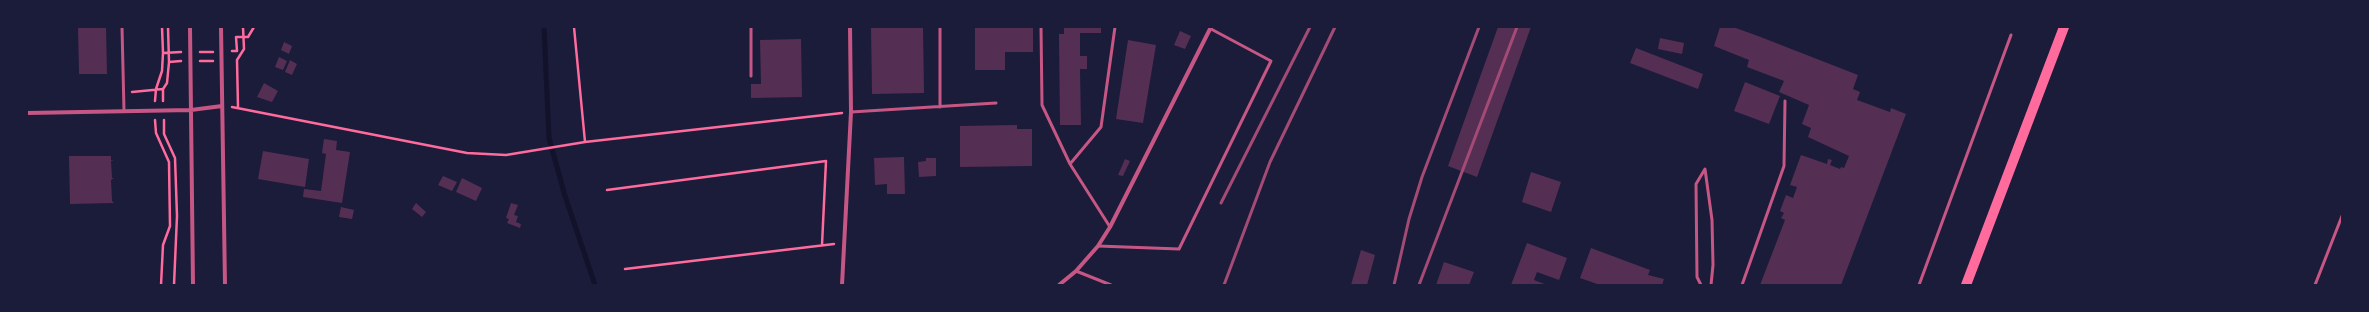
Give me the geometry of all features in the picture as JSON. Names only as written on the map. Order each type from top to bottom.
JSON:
[{"type":"main road","points":[[1966,285],[2064,27]]},
{"type":"street","points":[[190,27],[193,285]]},
{"type":"street","points":[[221,27],[225,285]]},
{"type":"street","points":[[842,285],[851,112],[850,27]]},
{"type":"street","points":[[1058,285],[1076,271],[1098,246],[1110,227],[1211,28]]},
{"type":"street","points":[[27,113],[191,110],[222,106]]},
{"type":"lane","points":[[122,27],[124,111]]},
{"type":"lane","points":[[751,27],[751,76]]},
{"type":"lane","points":[[940,27],[940,107]]},
{"type":"lane","points":[[1041,27],[1042,105],[1070,164],[1110,227]]},
{"type":"lane","points":[[1070,164],[1101,127],[1115,27]]},
{"type":"lane","points":[[1098,246],[1180,249],[1271,61],[1211,28]]},
{"type":"lane","points":[[1920,285],[2011,35]]},
{"type":"lane","points":[[1742,285],[1784,166],[1786,101]]},
{"type":"lane","points":[[851,112],[996,103]]},
{"type":"lane","points":[[1701,285],[1697,276],[1696,184],[1706,169],[1712,220],[1713,265],[1711,285]]},
{"type":"lane","points":[[2315,285],[2342,216]]},
{"type":"lane","points":[[1076,271],[1111,285]]},
{"type":"path","points":[[161,285],[163,246],[170,226],[169,162],[156,133],[155,110],[156,89],[162,71],[162,27]]},
{"type":"path","points":[[168,27],[169,62],[167,83],[163,89],[164,134],[175,158],[177,216],[174,285]]},
{"type":"path","points":[[238,107],[237,60],[244,49],[243,27]]},
{"type":"path","points":[[163,53],[221,52],[237,50],[236,37],[248,37],[254,27]]},
{"type":"path","points":[[574,27],[585,142]]},
{"type":"path","points":[[169,62],[237,60]]},
{"type":"path","points":[[124,92],[163,89]]},
{"type":"path","points":[[222,106],[238,107],[467,153],[506,155],[585,142],[851,112]]},
{"type":"path","points":[[607,190],[826,161],[822,245]]},
{"type":"path","points":[[625,269],[844,243]]},
{"type":"building","points":[[78,27],[106,27],[107,74],[79,74]]},
{"type":"building","points":[[871,27],[923,27],[924,93],[872,94]]},
{"type":"building","points":[[975,27],[1033,27],[1033,52],[1005,52],[1005,70],[975,70]]},
{"type":"building","points":[[1064,27],[1101,27],[1101,33],[1080,33],[1080,56],[1087,56],[1087,69],[1080,69],[1081,125],[1060,125],[1059,34],[1064,34]]},
{"type":"building","points":[[1498,27],[1531,27],[1477,177],[1448,166]]},
{"type":"building","points":[[1720,27],[1733,27],[1858,75],[1853,89],[1860,92],[1857,100],[1890,112],[1891,108],[1906,114],[1841,285],[1760,285],[1785,220],[1781,218],[1784,213],[1780,211],[1786,195],[1793,198],[1797,187],[1790,185],[1801,155],[1827,164],[1828,159],[1832,160],[1830,165],[1840,169],[1841,167],[1844,168],[1849,156],[1808,137],[1811,128],[1802,124],[1809,105],[1779,92],[1784,81],[1747,67],[1749,60],[1714,46]]},
{"type":"building","points":[[1180,31],[1191,36],[1185,49],[1174,45]]},
{"type":"building","points":[[1660,38],[1684,43],[1682,54],[1658,49]]},
{"type":"building","points":[[801,39],[802,97],[751,98],[751,84],[761,84],[760,40]]},
{"type":"building","points":[[1128,40],[1156,45],[1143,123],[1116,119]]},
{"type":"building","points":[[284,42],[292,46],[289,54],[281,50]]},
{"type":"building","points":[[1636,48],[1703,74],[1698,89],[1630,63]]},
{"type":"building","points":[[279,57],[287,61],[283,70],[275,67]]},
{"type":"building","points":[[290,60],[297,64],[292,75],[285,72]]},
{"type":"building","points":[[1745,82],[1780,96],[1769,124],[1734,111]]},
{"type":"building","points":[[264,83],[278,91],[272,102],[257,97]]},
{"type":"building","points":[[1017,125],[1017,129],[1032,129],[1032,166],[960,167],[960,126]]},
{"type":"building","points":[[324,139],[337,141],[336,150],[350,152],[342,203],[303,197],[304,189],[321,191],[326,154],[322,153]]},
{"type":"building","points":[[263,151],[309,159],[305,187],[258,179]]},
{"type":"building","points":[[69,156],[111,156],[111,160],[114,160],[111,161],[112,178],[114,178],[111,180],[112,201],[114,203],[70,204]]},
{"type":"building","points":[[904,157],[905,194],[887,194],[887,184],[875,185],[874,158]]},
{"type":"building","points":[[926,158],[936,158],[936,176],[919,177],[918,162],[926,161]]},
{"type":"building","points":[[1125,159],[1130,161],[1123,176],[1118,175]]},
{"type":"building","points":[[1531,172],[1561,182],[1551,212],[1522,202]]},
{"type":"building","points":[[443,176],[457,182],[452,191],[438,185]]},
{"type":"building","points":[[462,178],[482,188],[476,201],[456,192]]},
{"type":"building","points":[[416,203],[426,212],[422,217],[412,209]]},
{"type":"building","points":[[511,203],[518,205],[514,215],[518,216],[516,222],[521,224],[520,228],[507,223],[509,219],[506,218]]},
{"type":"building","points":[[341,207],[354,210],[352,219],[339,217]]},
{"type":"building","points":[[1527,243],[1567,258],[1559,280],[1537,272],[1534,280],[1547,285],[1511,285]]},
{"type":"building","points":[[1591,248],[1650,270],[1648,275],[1664,279],[1662,285],[1600,285],[1580,278]]},
{"type":"building","points":[[1361,250],[1375,255],[1367,285],[1351,285]]},
{"type":"building","points":[[1444,262],[1474,272],[1469,285],[1436,285]]},
{"type":"waterway","points":[[544,27],[549,138],[565,196],[595,285]]},
{"type":"railway","points":[[1221,203],[1310,27]]},
{"type":"railway","points":[[1224,285],[1270,162],[1335,27]]},
{"type":"railway","points":[[1394,285],[1409,219],[1422,177],[1479,27]]},
{"type":"railway","points":[[1419,285],[1517,27]]}]
